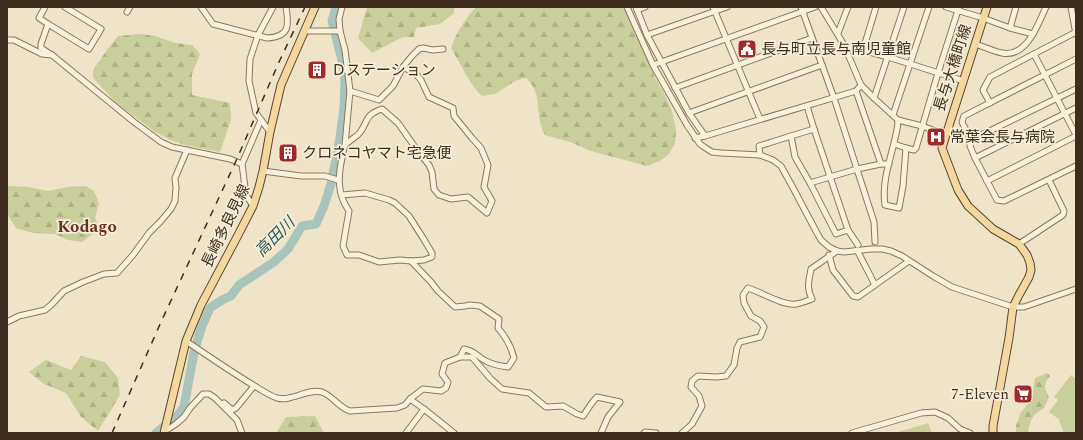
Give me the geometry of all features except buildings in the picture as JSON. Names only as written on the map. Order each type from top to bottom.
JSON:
[{"type":"main road","name":"長崎多良見線","points":[[165,431],[188,342],[201,305],[253,206],[263,171],[281,85],[315,7]]},
{"type":"main road","name":"長与大橋町線","points":[[987,7],[942,148],[958,190],[968,206],[993,229],[1019,244],[1027,255],[1030,263],[1031,270],[1013,307],[993,433]]},
{"type":"street","points":[[45,7],[39,18],[89,49],[101,29],[65,7]]},
{"type":"street","points":[[201,7],[213,24],[267,38],[276,38],[283,34],[286,30],[288,24],[286,7]]},
{"type":"street","points":[[270,132],[256,113],[249,81],[250,59],[258,35],[273,7]]},
{"type":"street","points":[[342,7],[339,19],[340,31],[345,50],[350,91],[345,145],[337,180],[345,205],[349,212],[343,246],[347,254],[359,255],[380,262],[424,260],[432,257],[432,253],[424,238],[409,216],[389,200],[365,192],[342,195]]},
{"type":"street","points":[[627,7],[653,65],[695,138],[704,147],[712,152],[760,155],[773,160],[780,166],[821,240],[829,247],[836,251],[844,252],[858,248],[891,251],[902,256],[932,276],[952,286],[1013,307],[1024,307],[1076,289]]},
{"type":"street","points":[[645,7],[636,8],[647,35],[689,113],[705,136]]},
{"type":"street","points":[[647,35],[714,9],[727,7]]},
{"type":"street","points":[[653,65],[726,39],[802,9],[815,7]]},
{"type":"street","points":[[821,7],[838,33],[862,85],[874,98],[898,120],[946,134]]},
{"type":"street","points":[[838,33],[848,7]]},
{"type":"street","points":[[863,50],[876,7]]},
{"type":"street","points":[[874,98],[904,7]]},
{"type":"street","points":[[893,116],[929,7]]},
{"type":"street","points":[[946,7],[958,9],[1010,28],[1033,34]]},
{"type":"street","points":[[1010,28],[1016,7]]},
{"type":"street","points":[[976,44],[1003,53],[1017,51],[1025,45],[1033,34],[1046,7]]},
{"type":"street","points":[[990,103],[983,90],[990,77],[1076,33],[1070,7]]},
{"type":"street","points":[[714,9],[760,119]]},
{"type":"street","points":[[802,9],[834,98],[874,222],[875,242]]},
{"type":"street","points":[[894,144],[914,150],[916,148],[958,9]]},
{"type":"street","points":[[48,24],[41,48],[52,55],[134,122],[161,142],[172,147],[230,159],[242,164]]},
{"type":"street","points":[[304,31],[340,31]]},
{"type":"street","points":[[676,88],[812,38]]},
{"type":"street","points":[[7,40],[14,40],[42,54],[52,55]]},
{"type":"street","points":[[844,45],[964,81]]},
{"type":"street","points":[[350,91],[380,100],[394,86],[403,67],[419,49],[443,49]]},
{"type":"street","points":[[987,180],[1076,136],[1034,54]]},
{"type":"street","points":[[1076,59],[964,116],[962,122],[971,140],[970,146],[975,158],[997,200],[1004,202],[1076,166]]},
{"type":"street","points":[[689,113],[822,65]]},
{"type":"street","points":[[345,145],[361,132],[367,117],[376,111],[382,110],[398,122],[429,165],[432,172],[434,189],[439,195],[451,199],[468,197],[487,213],[492,200],[484,187],[488,165],[481,148],[454,116],[453,108],[429,97],[421,80],[414,73],[403,67]]},
{"type":"street","points":[[695,138],[834,98],[856,91],[862,85]]},
{"type":"street","points":[[971,140],[1076,89]]},
{"type":"street","points":[[856,91],[881,164]]},
{"type":"street","points":[[807,106],[848,230],[875,285]]},
{"type":"street","points":[[975,158],[1076,108]]},
{"type":"street","points":[[253,206],[246,195],[242,164],[261,120]]},
{"type":"street","points":[[898,120],[894,144],[888,164],[884,195],[885,205],[899,208],[903,186],[906,148]]},
{"type":"street","points":[[760,155],[759,146],[814,129]]},
{"type":"street","points":[[791,136],[795,157],[836,234],[848,230]]},
{"type":"street","points":[[7,322],[19,316],[45,310],[64,291],[82,282],[104,274],[117,273],[133,255],[149,232],[171,209],[175,201],[176,178],[187,150]]},
{"type":"street","points":[[810,183],[857,169],[888,164]]},
{"type":"street","points":[[263,171],[301,176],[325,176],[337,180]]},
{"type":"street","points":[[1019,244],[1063,215],[1064,211],[1049,180]]},
{"type":"street","points":[[682,433],[692,424],[702,406],[699,396],[691,387],[692,381],[698,376],[726,376],[734,365],[737,348],[740,342],[760,337],[764,328],[760,321],[751,316],[744,303],[743,295],[748,288],[782,303],[795,305],[812,299],[808,292],[810,269],[836,251]]},
{"type":"street","points":[[829,255],[833,270],[852,296],[858,297],[909,261]]},
{"type":"street","points":[[411,261],[438,291],[455,307],[470,305],[480,306],[499,319],[498,328],[511,347],[514,358],[508,367],[499,366],[485,361],[472,351],[464,349],[460,356]]},
{"type":"street","points":[[188,342],[233,373],[264,392],[278,398],[286,398],[308,392],[320,392],[325,394],[344,410],[350,411],[397,408],[405,405],[410,398],[423,389],[441,391],[446,388],[448,382],[442,374],[445,363],[460,356],[472,357],[490,378],[502,389],[529,393],[546,406],[563,406],[583,416],[591,403],[597,397],[620,402],[608,417],[601,433]]},
{"type":"street","points":[[165,431],[184,417],[202,394],[209,394],[223,402],[232,410],[236,408],[254,386]]},
{"type":"street","points":[[215,398],[237,420],[242,433]]},
{"type":"street","points":[[410,398],[454,433]]},
{"type":"street","points":[[408,432],[424,408]]},
{"type":"street","points":[[852,433],[922,413],[935,412],[948,418],[960,429],[970,433]]},
{"type":"street","points":[[644,433],[656,433]]},
{"type":"green space","points":[[367,7],[454,7],[454,13],[440,24],[416,28],[414,37],[403,37],[372,53],[358,38]]},
{"type":"green space","points":[[476,7],[628,7],[649,48],[654,76],[672,111],[676,130],[675,144],[668,155],[660,161],[647,166],[591,151],[570,142],[545,135],[542,130],[535,92],[532,85],[526,78],[515,81],[495,94],[482,96],[469,80],[451,48],[461,26]]},
{"type":"green space","points":[[140,34],[155,36],[176,43],[192,45],[200,54],[192,74],[192,95],[230,103],[231,120],[220,152],[189,146],[170,140],[154,131],[116,103],[93,78],[93,70],[118,36]]},
{"type":"green space","points":[[7,186],[29,187],[48,191],[67,187],[86,186],[94,191],[99,203],[95,218],[100,228],[82,242],[68,240],[55,234],[33,233],[16,228],[7,214]]},
{"type":"green space","points":[[81,356],[105,362],[118,378],[120,395],[98,431],[81,417],[66,393],[44,384],[29,372],[46,360],[71,370]]},
{"type":"green space","points":[[1047,373],[1050,376],[1045,386],[1049,397],[1044,408],[1034,415],[1028,430],[1029,433],[1016,433],[1016,426],[1021,412],[1032,399],[1035,378]]},
{"type":"green space","points":[[1071,375],[1076,379],[1076,433],[1064,433],[1059,421],[1060,420],[1049,412],[1058,400],[1054,397]]},
{"type":"green space","points":[[315,416],[324,433],[276,433],[286,417]]},
{"type":"green space","points":[[928,423],[932,433],[895,433]]},
{"type":"waterway","name":"高田川","points":[[156,433],[178,415],[184,407],[194,352],[202,326],[210,308],[231,296],[239,285],[274,262],[288,249],[302,226],[316,224],[324,206],[331,184],[340,138],[344,107],[345,81],[343,64],[332,21],[336,7]]},
{"type":"railway","points":[[112,433],[305,7]]},
{"type":"place","name":"長与町立長与南児童館","points":[[747,49]]},
{"type":"place","name":"Ｄステーション","points":[[317,70]]},
{"type":"place","name":"常葉会長与病院","points":[[936,137]]},
{"type":"place","name":"クロネコヤマト宅急便","points":[[288,153]]},
{"type":"place","name":"7-Eleven","points":[[1023,394]]},
{"type":"district","name":"Kodago","points":[[87,227]]}]
